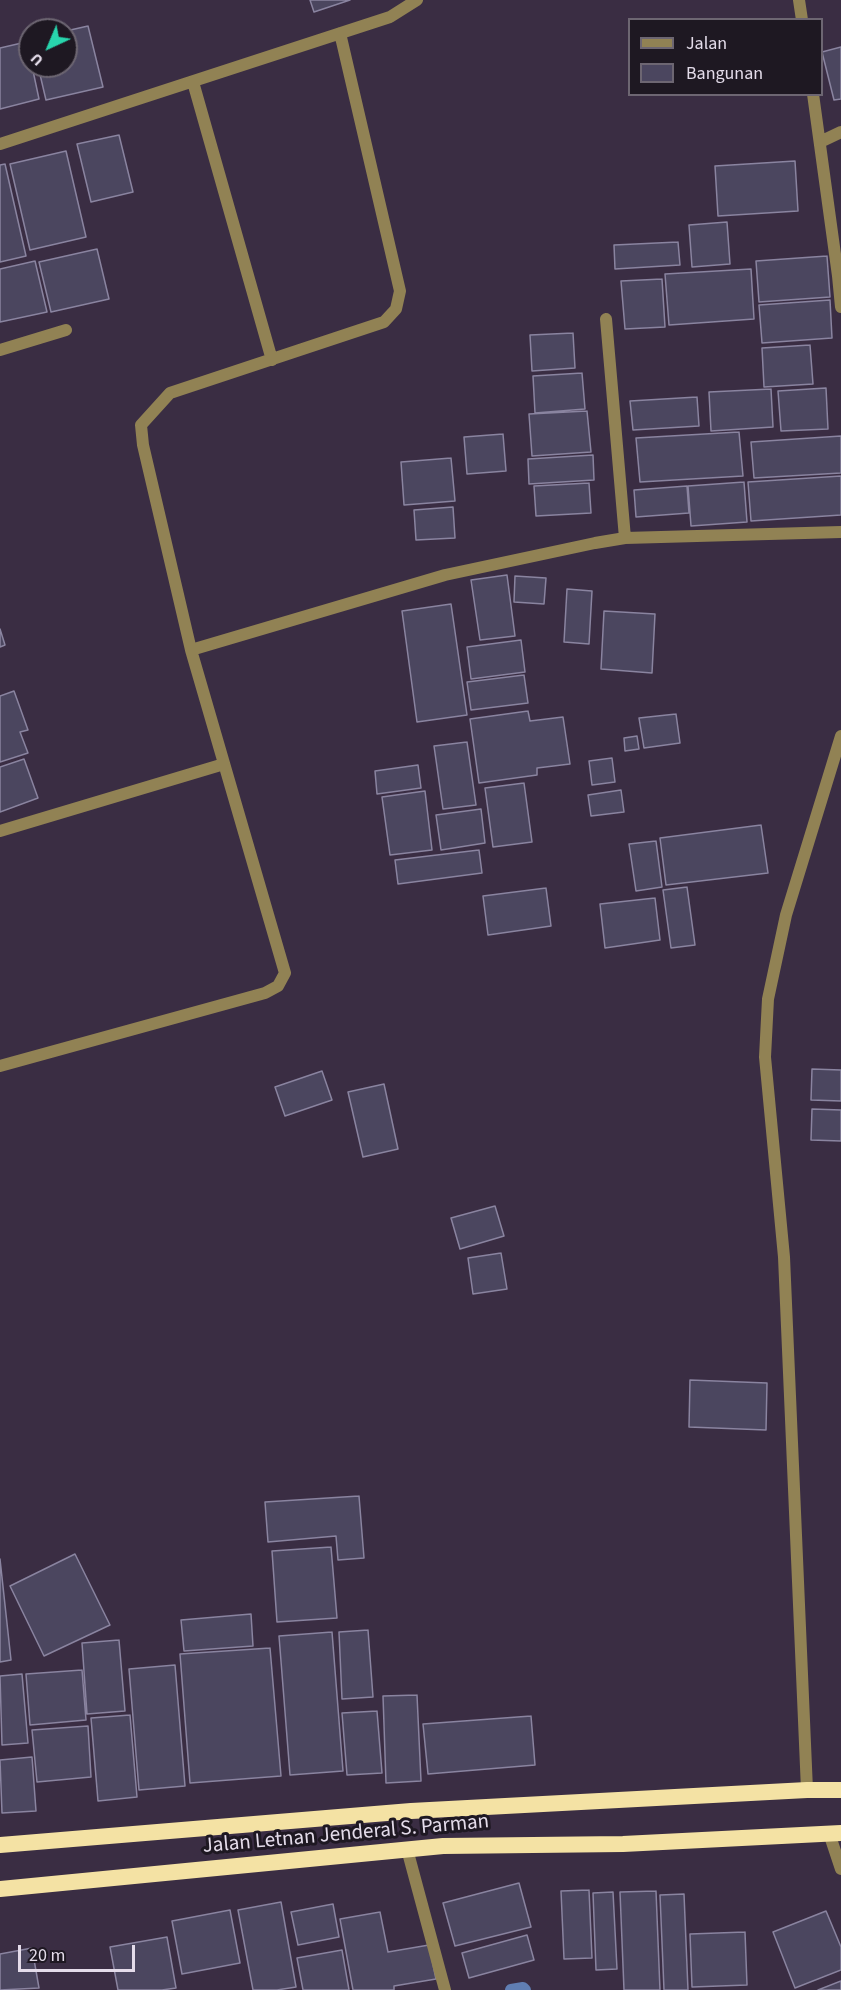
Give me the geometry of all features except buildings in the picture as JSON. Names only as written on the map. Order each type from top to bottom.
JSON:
[{"type":"highway","name":"Jalan Letnan Jenderal S. Parman","points":[[0,1845],[411,1811],[841,1790]]},
{"type":"highway","name":"Jalan Letnan Jenderal S. Parman","points":[[0,1889],[443,1846],[623,1844],[835,1833]]},
{"type":"street","points":[[0,144],[390,17],[417,0]]},
{"type":"street","points":[[799,0],[802,18]]},
{"type":"street","points":[[0,1066],[265,993],[279,986],[285,974],[191,650],[141,425],[170,393],[384,322],[396,309],[400,291],[340,33]]},
{"type":"street","points":[[193,82],[272,360]]},
{"type":"street","points":[[813,96],[841,307]]},
{"type":"street","points":[[820,142],[841,132]]},
{"type":"street","points":[[606,319],[625,538]]},
{"type":"street","points":[[0,350],[66,330]]},
{"type":"street","points":[[191,650],[446,574],[595,543],[625,538],[841,532]]},
{"type":"street","points":[[807,1790],[784,1257],[765,1057],[768,999],[786,915],[841,736]]},
{"type":"street","points":[[0,831],[224,764]]},
{"type":"street","points":[[835,1833],[841,1869]]},
{"type":"street","points":[[407,1849],[445,1990]]},
{"type":"waterway","points":[[511,1990],[523,1988],[525,1990]]}]
